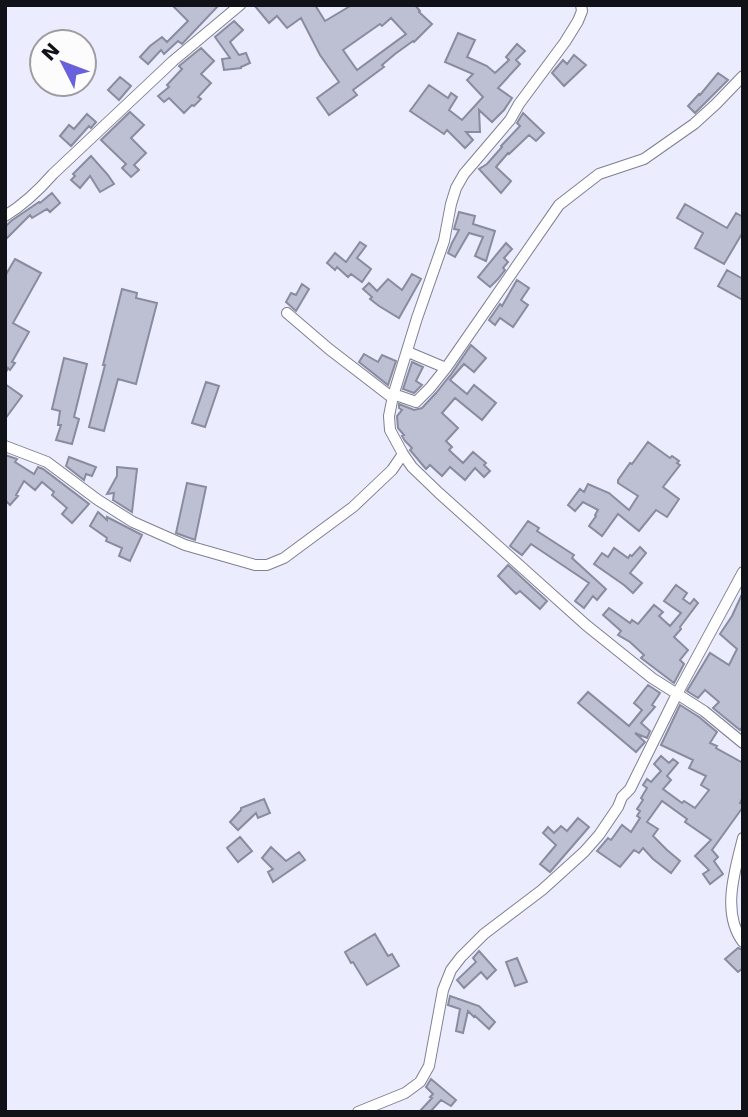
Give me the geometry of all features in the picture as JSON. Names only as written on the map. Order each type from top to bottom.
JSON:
[{"type":"street","points":[[5,216],[15,211],[42,187],[173,61],[240,5]]},
{"type":"street","points":[[581,5],[578,22],[565,42],[510,120],[460,181],[451,204],[440,253],[393,396],[389,416],[390,430],[412,467],[586,625],[652,678],[717,721],[743,743]]},
{"type":"street","points":[[287,313],[388,396],[399,396],[416,402],[446,368],[559,205],[598,174],[644,159],[694,124],[743,76]]},
{"type":"street","points":[[408,352],[446,368]]},
{"type":"street","points":[[5,446],[47,462],[115,511],[156,533],[185,545],[255,565],[267,565],[284,558],[353,507],[393,470],[402,454]]},
{"type":"street","points":[[358,1112],[405,1093],[420,1082],[429,1066],[443,990],[451,970],[484,934],[548,885],[599,835],[622,797],[631,789],[677,694],[743,572]]},
{"type":"street","points":[[743,838],[731,901],[733,925],[743,942]]},
{"type":"building","points":[[172,5],[219,5],[182,44],[178,41],[164,54],[161,50],[148,64],[140,57],[150,46],[162,37],[167,42],[188,21]]},
{"type":"building","points":[[254,5],[315,5],[325,21],[352,5],[415,5],[432,24],[414,42],[395,54],[382,65],[384,67],[353,90],[357,95],[329,115],[317,98],[339,82],[320,55],[301,18],[287,28],[277,16],[269,23]],"holes":[[[391,18],[406,34],[357,70],[343,50]]]},
{"type":"building","points":[[234,21],[243,30],[230,42],[239,55],[246,53],[250,63],[241,68],[224,70],[222,59],[230,58],[215,37]]},
{"type":"building","points":[[458,33],[475,40],[467,57],[487,66],[495,73],[509,60],[506,57],[517,44],[525,51],[516,60],[520,64],[498,88],[512,98],[492,122],[479,110],[480,132],[466,132],[473,140],[465,148],[447,130],[444,134],[410,111],[429,85],[448,98],[451,93],[457,97],[449,110],[462,120],[483,97],[467,80],[473,74],[445,62]]},
{"type":"building","points":[[201,48],[214,61],[201,74],[211,83],[198,97],[201,99],[184,113],[169,98],[164,102],[158,96],[169,87],[167,85],[182,69],[179,66]]},
{"type":"building","points":[[574,55],[586,65],[564,86],[552,73],[563,60],[567,64]]},
{"type":"building","points":[[718,73],[728,80],[695,113],[688,106]]},
{"type":"building","points":[[120,77],[131,86],[119,100],[108,90]]},
{"type":"building","points":[[130,112],[144,125],[131,138],[146,153],[134,165],[139,170],[131,177],[122,168],[126,164],[101,140]]},
{"type":"building","points":[[523,113],[544,133],[536,141],[529,135],[496,167],[511,181],[501,193],[479,169],[487,164],[520,126],[517,123]]},
{"type":"building","points":[[87,114],[96,122],[71,146],[60,136],[69,125],[74,129]]},
{"type":"building","points":[[91,156],[114,184],[100,192],[90,176],[80,188],[71,180],[75,176],[73,174]]},
{"type":"building","points":[[52,193],[60,203],[50,212],[47,209],[32,218],[30,215],[5,240],[5,227],[11,221]]},
{"type":"building","points":[[685,204],[727,228],[736,213],[743,217],[743,232],[724,264],[695,248],[703,233],[677,218]]},
{"type":"building","points":[[459,212],[475,216],[473,224],[495,231],[486,261],[475,256],[483,237],[469,233],[455,257],[448,253],[459,230],[454,229]]},
{"type":"building","points":[[360,242],[366,246],[357,258],[371,269],[362,282],[351,274],[348,277],[337,267],[335,270],[327,263],[335,253],[346,262]]},
{"type":"building","points":[[506,243],[512,249],[504,258],[508,262],[503,268],[505,270],[490,287],[478,277]]},
{"type":"building","points":[[15,259],[41,273],[13,323],[29,332],[12,362],[15,363],[5,374],[5,276]]},
{"type":"building","points":[[727,270],[743,279],[743,300],[718,286]]},
{"type":"building","points":[[412,274],[421,279],[399,318],[370,299],[372,297],[363,289],[369,283],[377,291],[388,279],[402,290]]},
{"type":"building","points":[[517,280],[529,288],[521,300],[528,305],[513,327],[500,318],[495,325],[489,320],[500,304],[502,306]]},
{"type":"building","points":[[302,284],[309,289],[296,311],[286,302],[291,293],[296,295]]},
{"type":"building","points":[[122,289],[137,293],[136,298],[157,303],[136,384],[118,379],[104,431],[89,427]]},
{"type":"building","points":[[471,345],[486,358],[474,372],[464,364],[450,380],[467,394],[474,385],[496,403],[482,420],[455,398],[442,413],[458,428],[446,441],[452,447],[449,450],[463,463],[473,452],[486,463],[484,465],[490,471],[484,477],[475,468],[465,480],[450,467],[442,476],[430,465],[426,469],[402,436],[404,435],[398,428],[397,416],[402,410],[399,404],[414,410],[422,408],[452,373]]},
{"type":"building","points":[[364,354],[378,362],[382,355],[396,361],[388,385],[359,362]]},
{"type":"building","points":[[64,358],[87,364],[74,417],[79,419],[72,444],[56,440],[61,425],[58,425],[60,411],[52,409]]},
{"type":"building","points":[[412,362],[423,367],[416,381],[422,385],[414,393],[403,389]]},
{"type":"building","points":[[206,382],[219,386],[205,427],[192,423]]},
{"type":"building","points":[[5,384],[22,396],[5,419]]},
{"type":"building","points":[[648,442],[670,458],[672,456],[679,461],[677,463],[680,465],[663,487],[679,499],[667,517],[656,510],[639,531],[618,514],[602,536],[589,526],[598,510],[583,502],[575,511],[568,505],[580,489],[584,492],[588,484],[609,493],[629,510],[638,496],[618,483],[618,480]]},
{"type":"building","points":[[5,455],[17,459],[15,462],[34,474],[38,467],[43,469],[89,504],[72,523],[62,514],[67,508],[52,495],[54,492],[42,482],[35,490],[24,481],[16,495],[18,496],[10,505],[5,500]]},
{"type":"building","points":[[69,457],[96,467],[92,476],[86,474],[84,480],[66,466]]},
{"type":"building","points":[[117,467],[137,469],[132,512],[113,500],[114,493],[107,494],[117,476]]},
{"type":"building","points":[[187,483],[206,487],[195,540],[176,533]]},
{"type":"building","points":[[98,512],[107,520],[107,517],[142,535],[130,561],[119,556],[122,548],[106,541],[107,538],[90,526]]},
{"type":"building","points":[[528,521],[539,528],[537,531],[574,555],[572,558],[606,589],[597,600],[593,596],[584,608],[575,601],[589,583],[531,544],[522,555],[510,546]]},
{"type":"building","points":[[640,547],[646,553],[630,573],[642,583],[633,593],[594,564],[602,553],[608,557],[614,548],[628,558]]},
{"type":"building","points":[[508,565],[547,601],[540,609],[520,591],[516,594],[498,576]]},
{"type":"building","points":[[676,585],[687,593],[683,599],[690,604],[694,599],[698,603],[674,637],[688,650],[680,660],[684,664],[674,683],[641,658],[644,655],[618,635],[621,631],[603,615],[609,608],[630,623],[632,620],[638,624],[654,605],[663,612],[659,616],[670,626],[681,613],[664,601]]},
{"type":"building","points":[[743,592],[743,726],[740,730],[713,708],[719,702],[705,690],[698,698],[687,691],[710,653],[729,665],[737,649],[720,634]]},
{"type":"building","points":[[648,685],[660,693],[652,705],[655,707],[641,723],[650,731],[647,738],[635,733],[645,742],[636,752],[578,703],[588,692],[629,726],[642,710],[634,703]]},
{"type":"building","points":[[680,705],[717,732],[710,743],[743,763],[743,797],[740,803],[743,807],[712,850],[718,857],[714,861],[723,874],[710,884],[703,874],[709,870],[695,856],[711,840],[685,822],[687,819],[662,801],[647,822],[658,829],[653,836],[680,861],[671,873],[643,848],[639,853],[634,850],[620,867],[597,851],[608,838],[611,840],[622,825],[631,832],[640,818],[637,816],[640,811],[637,809],[647,788],[643,785],[647,779],[651,782],[661,771],[654,764],[661,756],[669,763],[673,759],[678,763],[667,776],[671,780],[663,789],[682,803],[684,801],[695,808],[709,790],[701,785],[706,776],[689,768],[693,760],[661,745]]},
{"type":"building","points":[[264,799],[270,813],[258,818],[256,813],[238,830],[230,822],[241,808]]},
{"type":"building","points":[[578,818],[589,827],[550,872],[540,864],[556,845],[543,833],[548,827],[554,833],[561,826],[567,831]]},
{"type":"building","points":[[240,837],[252,851],[238,862],[227,848]]},
{"type":"building","points":[[271,847],[286,861],[299,852],[305,860],[273,882],[268,872],[273,869],[262,858]]},
{"type":"building","points":[[375,934],[388,956],[392,954],[399,966],[367,985],[345,952]]},
{"type":"building","points":[[738,948],[743,950],[743,968],[738,972],[725,959]]},
{"type":"building","points":[[479,951],[496,970],[487,979],[481,972],[464,988],[457,980],[476,962],[473,958]]},
{"type":"building","points":[[517,958],[527,982],[515,986],[506,962]]},
{"type":"building","points":[[450,996],[479,1006],[495,1022],[489,1029],[468,1011],[463,1033],[456,1031],[460,1009],[448,1005]]},
{"type":"building","points":[[431,1079],[456,1100],[451,1106],[441,1100],[430,1112],[419,1112],[432,1098],[430,1097],[433,1094],[426,1087]]}]
